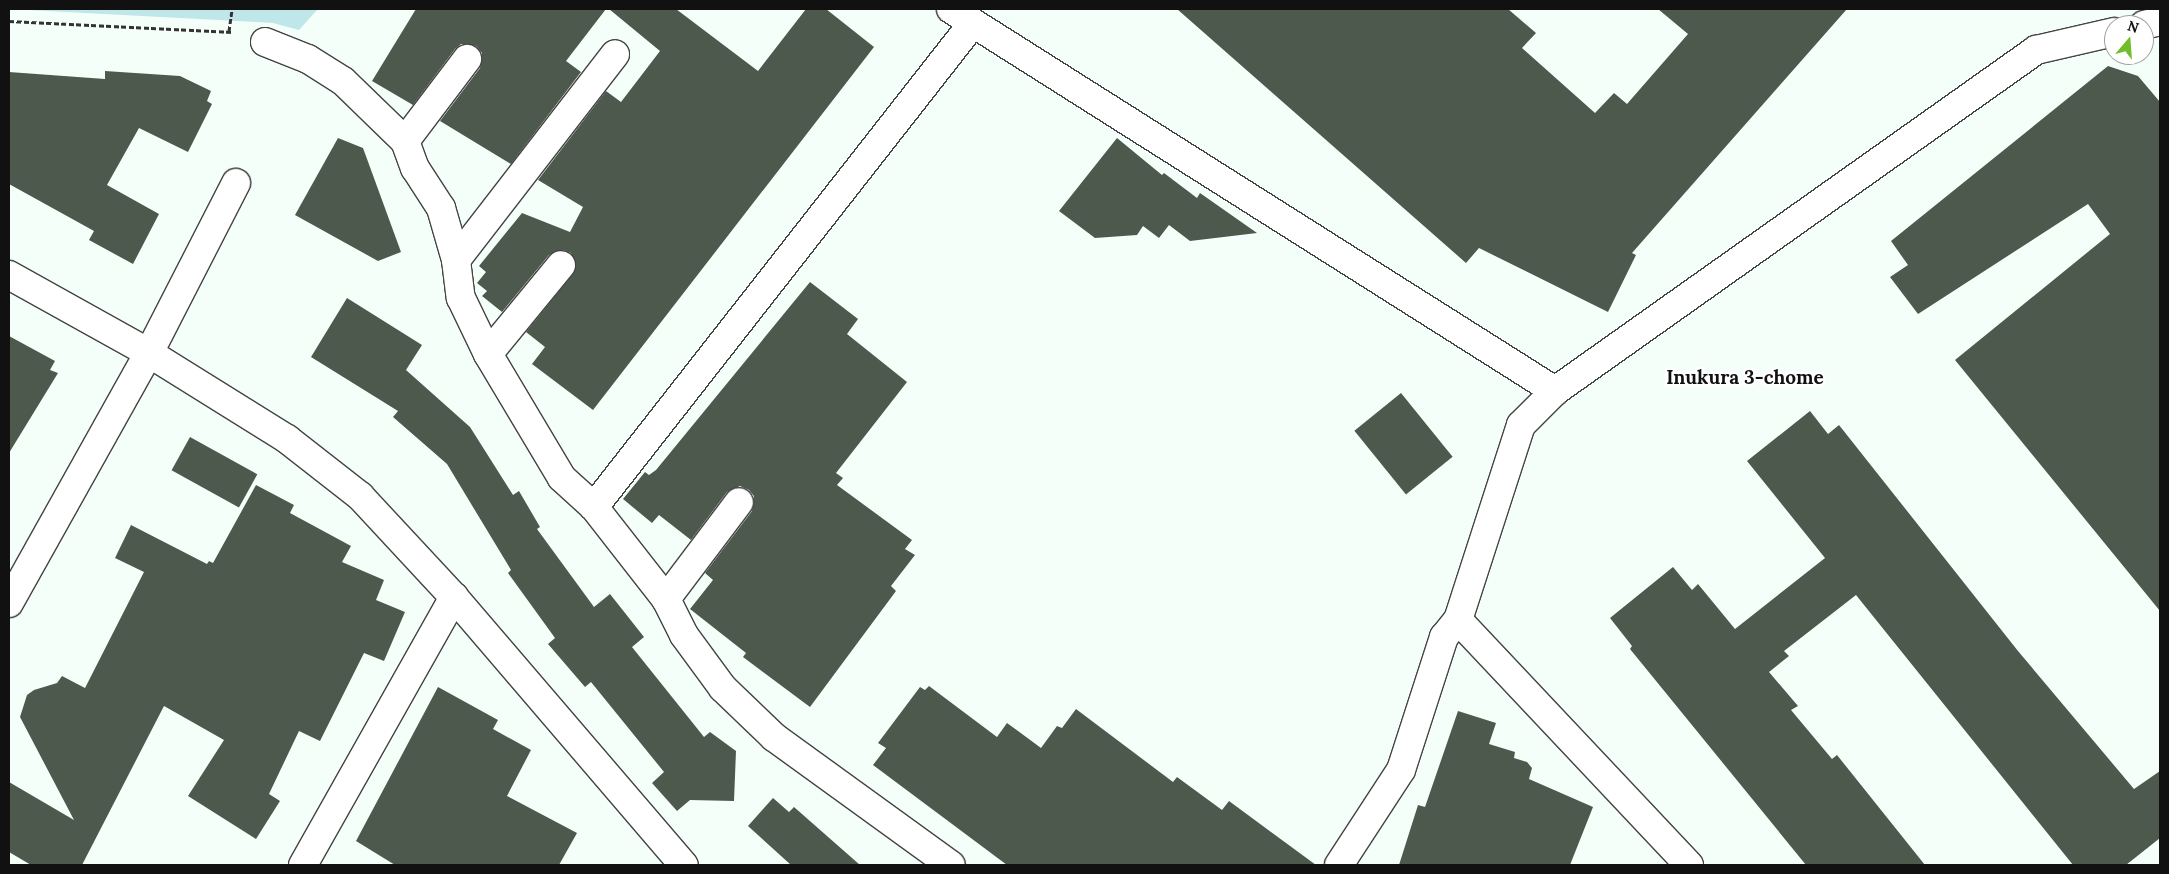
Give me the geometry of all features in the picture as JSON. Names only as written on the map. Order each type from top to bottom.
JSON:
[{"type":"street","points":[[594,507],[962,16],[1555,391]]},
{"type":"street","points":[[1339,865],[1401,770],[1444,637],[1458,620],[1521,425],[1555,391],[2036,50],[2104,34]]},
{"type":"street","points":[[265,42],[308,59],[343,81],[405,141],[415,168],[441,208],[456,260],[461,298],[488,354],[562,478],[594,507],[666,598],[684,635],[723,688],[774,737],[951,865]]},
{"type":"street","points":[[456,260],[615,54]]},
{"type":"street","points":[[405,141],[467,59]]},
{"type":"street","points":[[9,604],[149,354],[236,183]]},
{"type":"street","points":[[488,354],[561,265]]},
{"type":"street","points":[[9,275],[149,354],[287,439],[360,496],[454,598],[684,865]]},
{"type":"street","points":[[666,598],[739,502]]},
{"type":"street","points":[[303,865],[454,598]]},
{"type":"street","points":[[1458,620],[1689,865]]},
{"type":"path","points":[[229,31],[232,9]]},
{"type":"path","points":[[9,21],[148,30],[229,31],[265,42]]},
{"type":"shaded area","points":[[9,9],[318,9],[299,30],[273,23]]},
{"type":"building","points":[[416,9],[606,9],[566,61],[581,72],[511,164],[440,121],[480,68],[482,53],[476,46],[461,44],[455,49],[413,105],[372,81]]},
{"type":"building","points":[[609,9],[676,9],[758,71],[806,9],[826,9],[874,47],[593,410],[532,364],[545,347],[526,332],[573,274],[576,267],[571,253],[563,250],[549,255],[502,312],[482,296],[487,291],[477,283],[486,272],[479,266],[522,213],[570,232],[583,207],[538,180],[606,91],[621,102],[660,51]]},
{"type":"building","points":[[1177,9],[1508,9],[1536,33],[1522,48],[1595,113],[1614,93],[1627,104],[1688,34],[1658,9],[1847,9],[1632,253],[1636,255],[1608,312],[1479,248],[1466,263]]},
{"type":"building","points":[[2108,66],[2138,76],[2160,102],[2160,611],[1955,360],[2110,234],[2088,204],[1918,314],[1890,277],[1908,265],[1891,241]]},
{"type":"building","points":[[105,71],[180,76],[211,91],[207,101],[212,104],[188,152],[139,128],[107,185],[159,214],[133,264],[89,240],[94,231],[9,184],[9,72],[105,79]]},
{"type":"building","points":[[338,138],[363,148],[401,252],[378,261],[295,215]]},
{"type":"building","points":[[1117,138],[1162,175],[1164,173],[1197,198],[1200,193],[1257,233],[1190,241],[1169,225],[1159,238],[1143,226],[1137,235],[1095,238],[1059,211]]},
{"type":"building","points":[[810,282],[858,319],[847,334],[907,382],[836,473],[843,478],[837,485],[912,540],[905,549],[915,555],[891,586],[896,591],[810,707],[743,657],[746,653],[690,609],[713,580],[705,573],[752,511],[754,496],[749,490],[740,486],[727,492],[691,540],[659,515],[652,523],[623,499],[645,472],[649,475],[656,470]]},
{"type":"building","points":[[347,298],[422,345],[406,370],[470,427],[513,495],[519,491],[540,527],[537,529],[594,607],[610,594],[644,637],[632,647],[704,737],[710,732],[736,751],[734,801],[690,800],[677,811],[652,783],[664,772],[591,682],[585,687],[548,644],[555,638],[508,573],[511,570],[447,464],[393,417],[398,411],[311,357]]},
{"type":"building","points":[[9,336],[55,361],[50,370],[58,373],[9,453]]},
{"type":"building","points":[[1401,393],[1453,457],[1406,494],[1354,431]]},
{"type":"building","points":[[1810,411],[1828,434],[1839,425],[2018,651],[2134,789],[2160,771],[2160,838],[2126,865],[2073,865],[1856,595],[1784,651],[1789,656],[1769,672],[1798,706],[1791,710],[1832,759],[1837,755],[1925,865],[1806,865],[1630,649],[1632,646],[1610,618],[1673,567],[1692,590],[1698,584],[1735,629],[1825,558],[1747,461]]},
{"type":"building","points":[[190,437],[257,474],[239,508],[172,470]]},
{"type":"building","points":[[256,485],[294,505],[290,513],[351,546],[342,562],[384,580],[376,600],[405,612],[384,661],[364,653],[320,741],[299,731],[269,794],[280,801],[256,839],[188,796],[224,740],[164,706],[82,865],[31,865],[9,852],[9,782],[74,820],[20,717],[27,695],[34,690],[57,683],[62,676],[85,688],[144,572],[115,558],[131,525],[207,564],[209,561],[213,563]]},
{"type":"building","points":[[929,686],[997,737],[1007,723],[1041,748],[1057,726],[1062,728],[1076,709],[1173,782],[1177,777],[1222,810],[1229,801],[1316,865],[1007,865],[873,765],[886,748],[878,743],[920,687],[925,690]]},
{"type":"building","points":[[438,687],[498,720],[493,729],[531,750],[507,796],[577,833],[559,865],[395,865],[356,841]]},
{"type":"building","points":[[1458,711],[1496,723],[1489,744],[1515,752],[1514,758],[1527,762],[1532,768],[1529,779],[1593,807],[1570,865],[1399,865],[1418,805],[1425,807]]},
{"type":"building","points":[[773,798],[789,812],[794,807],[860,865],[791,865],[748,826]]},
{"type":"district","name":"Inukura 3-chome","points":[[1745,378]]}]
